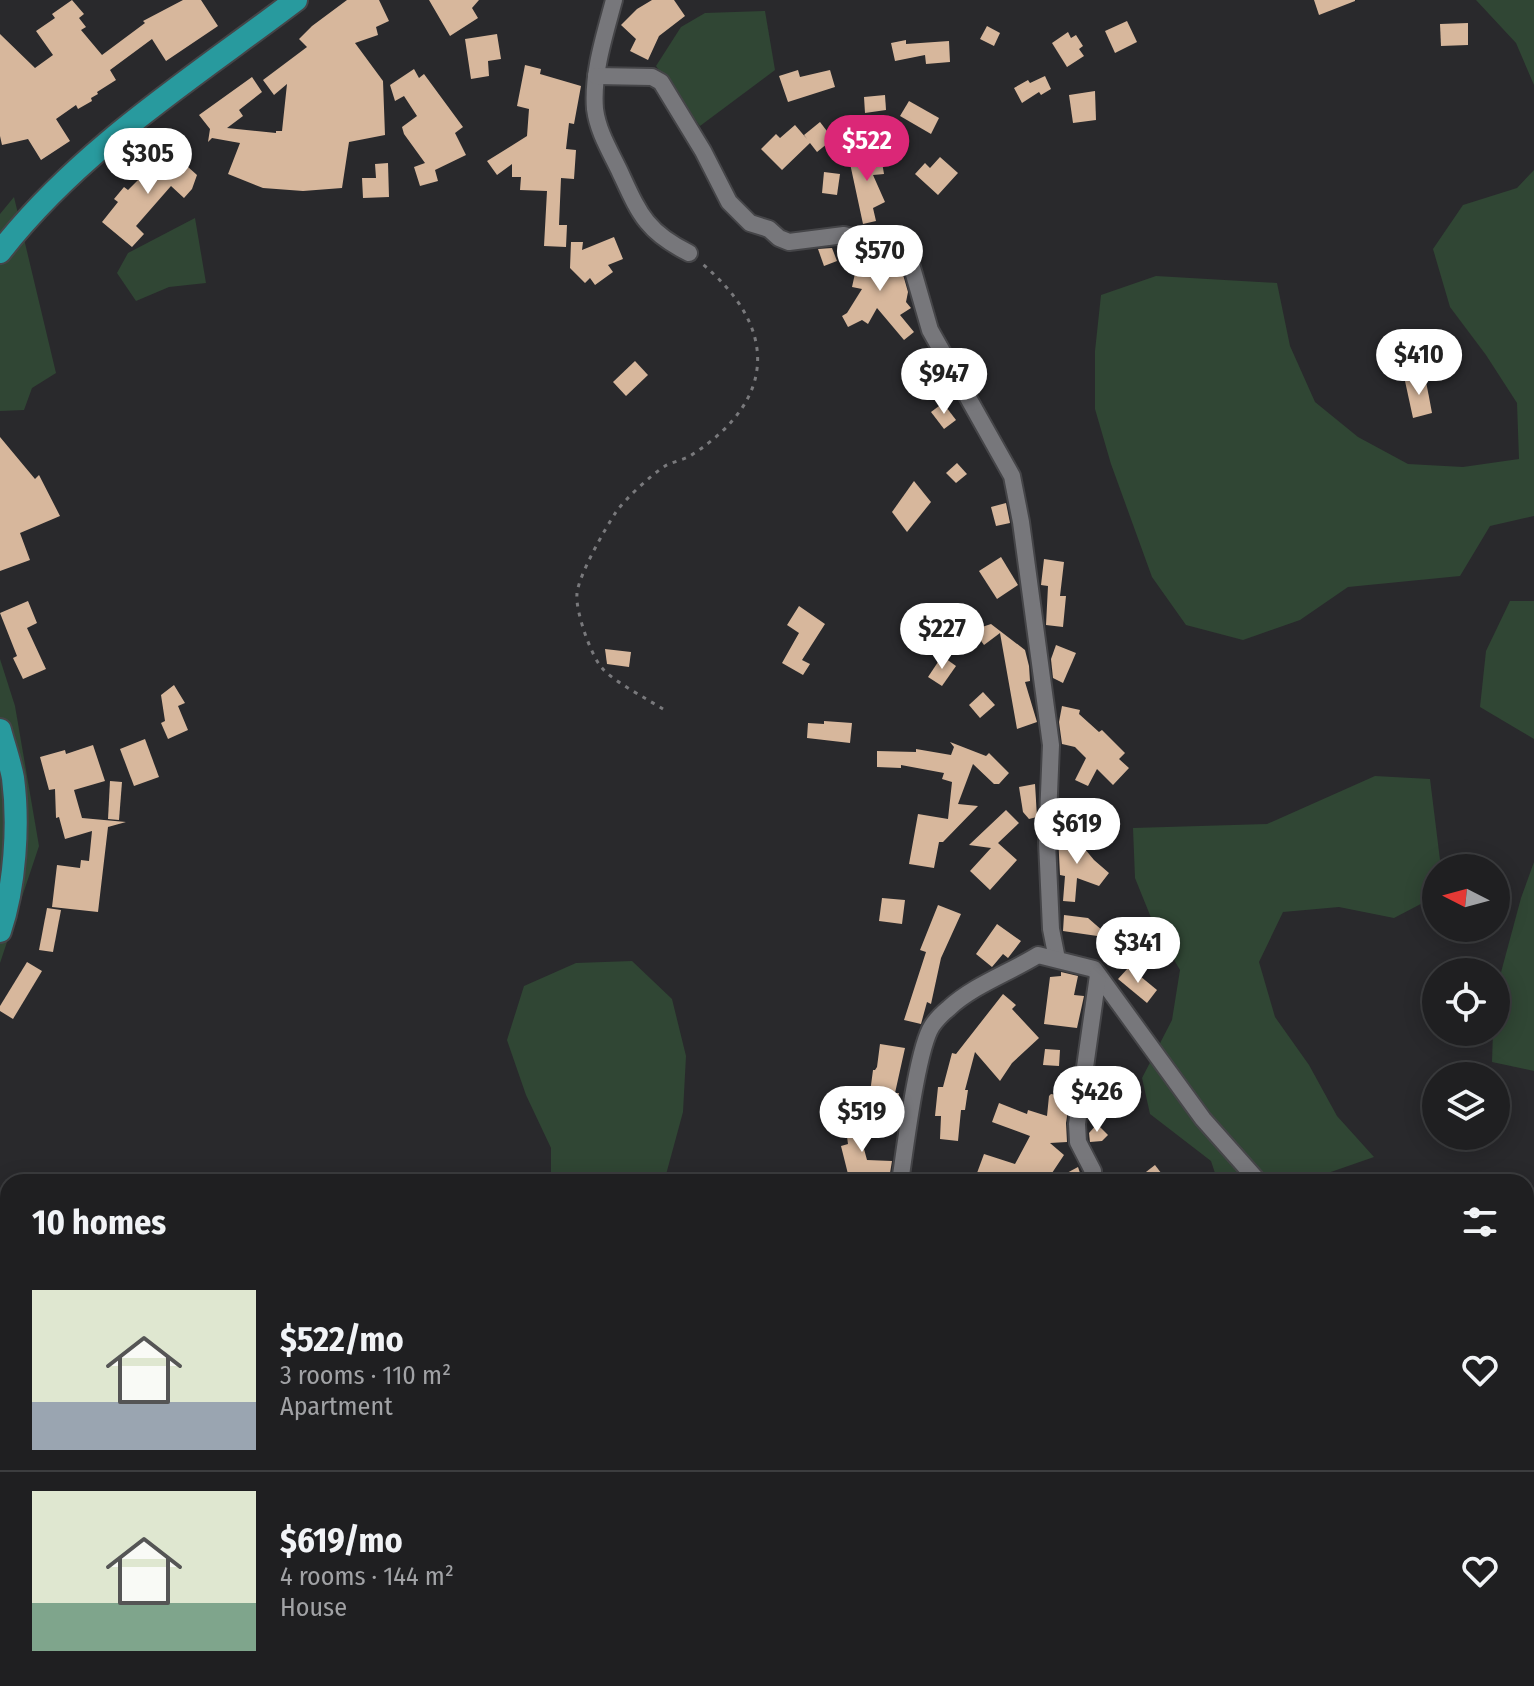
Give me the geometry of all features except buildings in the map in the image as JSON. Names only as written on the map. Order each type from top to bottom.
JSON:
[{"type":"highway","points":[[0,252],[30,214],[142,113],[296,0]]},
{"type":"highway","points":[[0,730],[13,778],[14,845],[11,886],[0,931]]},
{"type":"street","points":[[614,0],[596,76],[595,109],[600,129],[631,200],[649,226],[671,244],[689,253]]},
{"type":"street","points":[[596,76],[652,77],[661,82],[703,151],[729,202],[750,223],[769,229],[789,242],[844,235],[896,244],[907,250],[930,330],[1012,476],[1051,745],[1047,842],[1051,929],[1057,959]]},
{"type":"street","points":[[901,1174],[922,1056],[931,1028],[950,1007],[1038,955],[1094,969],[1203,1119],[1252,1174]]},
{"type":"street","points":[[1093,1174],[1078,1142],[1077,1124],[1098,975]]},
{"type":"path","points":[[663,709],[601,668],[578,616],[577,593],[580,578],[617,510],[665,466],[690,457],[705,446],[735,418],[751,397],[757,370],[758,347],[754,332],[744,309],[722,280],[689,253]]},
{"type":"green space","points":[[1476,0],[1534,0],[1534,85],[1516,43]]},
{"type":"green space","points":[[765,11],[775,70],[700,126],[656,66],[681,27],[705,13]]},
{"type":"green space","points":[[1534,170],[1534,516],[1490,526],[1460,576],[1348,587],[1300,620],[1243,640],[1186,625],[1152,577],[1111,464],[1095,409],[1095,351],[1101,295],[1156,276],[1277,283],[1290,346],[1315,402],[1358,437],[1408,464],[1463,467],[1519,459],[1517,403],[1450,307],[1433,249],[1463,205],[1517,188]]},
{"type":"green space","points":[[14,197],[56,373],[32,388],[24,410],[0,411],[0,214]]},
{"type":"green space","points":[[195,218],[206,283],[169,287],[136,301],[117,273],[128,253]]},
{"type":"green space","points":[[1510,601],[1534,601],[1534,739],[1480,707],[1486,651]]},
{"type":"green space","points":[[0,659],[15,706],[39,846],[0,963]]},
{"type":"green space","points":[[1375,776],[1430,779],[1439,854],[1422,854],[1422,903],[1394,918],[1339,907],[1283,912],[1259,962],[1275,1017],[1309,1065],[1337,1116],[1374,1157],[1328,1174],[1215,1174],[1211,1161],[1150,1114],[1142,1078],[1172,1020],[1180,970],[1154,925],[1135,878],[1133,828],[1267,824]]},
{"type":"green space","points":[[1534,862],[1534,1071],[1510,1066],[1510,1062],[1492,1062],[1493,1046],[1510,1046],[1510,958],[1505,958]]},
{"type":"green space","points":[[632,961],[672,999],[686,1056],[683,1112],[666,1174],[551,1174],[551,1148],[526,1095],[507,1040],[524,986],[576,963]]}]
